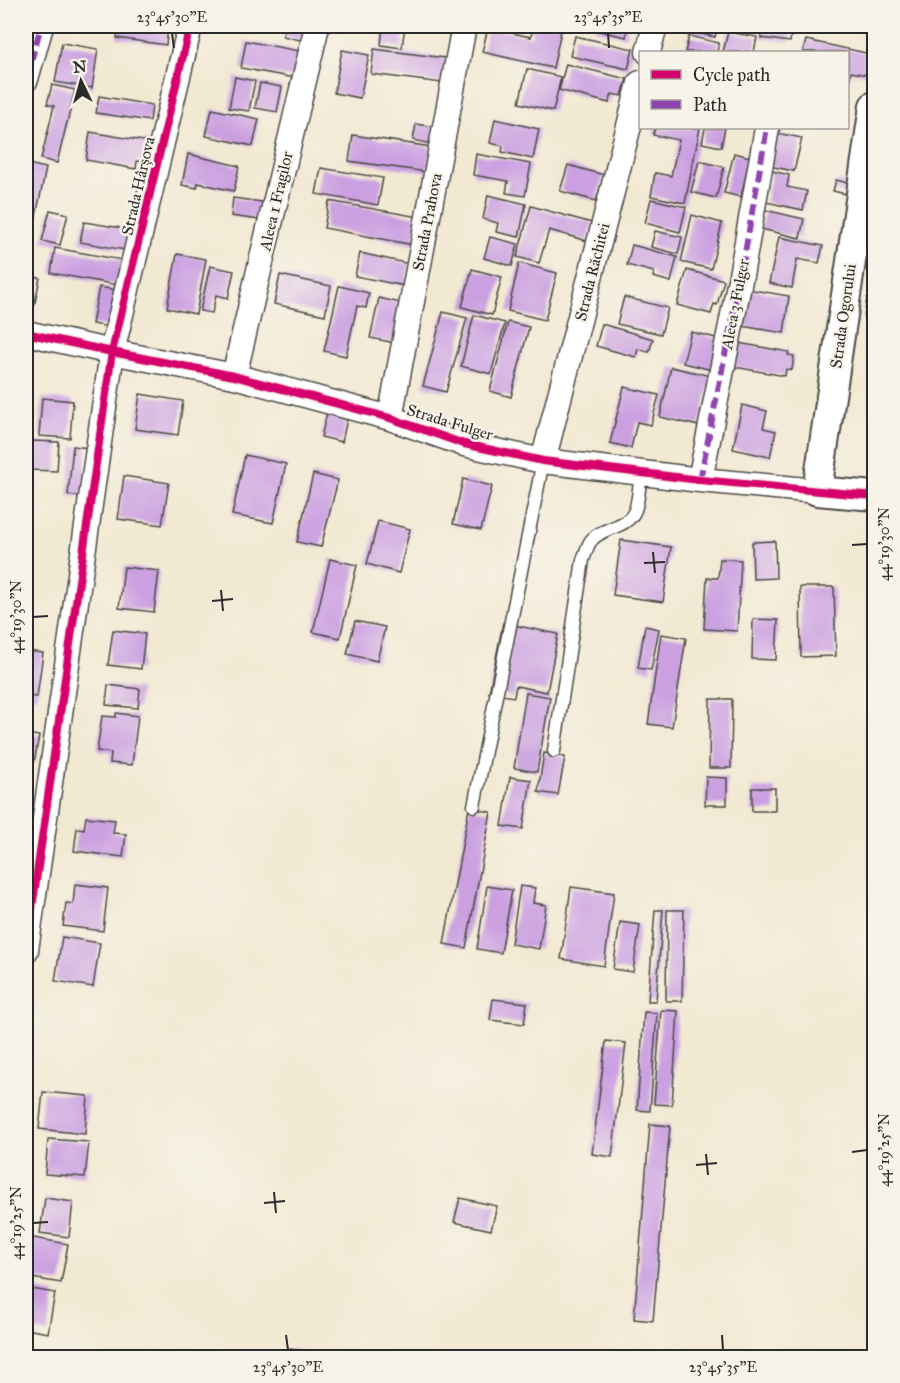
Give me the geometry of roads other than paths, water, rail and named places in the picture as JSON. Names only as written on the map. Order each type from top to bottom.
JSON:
[{"type":"street","points":[[26,79],[41,26]]},
{"type":"street","name":"Strada Hârșova","points":[[26,950],[112,352],[190,26]]},
{"type":"street","name":"Aleea 1 Fragilor","points":[[234,376],[317,26]]},
{"type":"street","name":"Strada Prahova","points":[[390,418],[464,26]]},
{"type":"street","points":[[648,51],[655,26]]},
{"type":"street","name":"Strada Răchitei","points":[[543,461],[639,87]]},
{"type":"street","name":"Strada Ogorului","points":[[817,491],[874,106]]},
{"type":"street","name":"Aleea 3 Fulger","points":[[700,480],[742,270],[767,129]]},
{"type":"street","name":"Strada Fulger","points":[[26,333],[234,376],[390,418],[464,444],[543,461],[700,480],[874,495]]},
{"type":"lane","points":[[474,806],[543,461]]},
{"type":"lane","points":[[554,751],[583,560],[590,542],[603,531],[628,520],[634,511],[641,473]]}]
